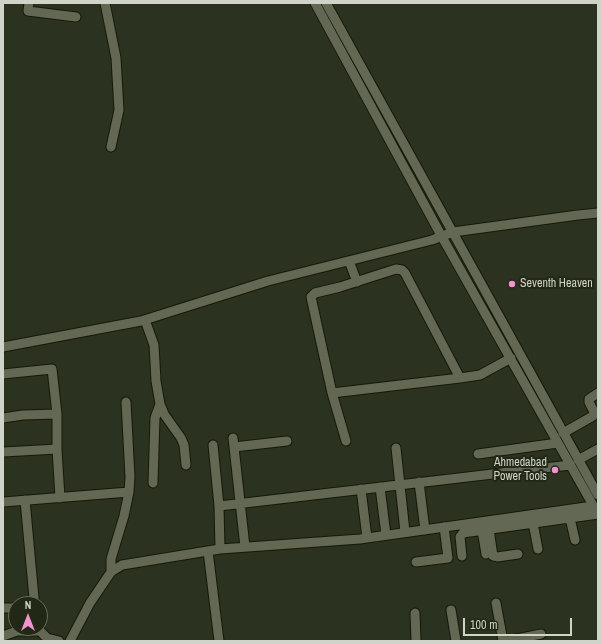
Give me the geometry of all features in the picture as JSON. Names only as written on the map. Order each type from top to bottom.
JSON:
[{"type":"street","points":[[29,3],[28,12],[76,17]]},
{"type":"street","points":[[105,3],[116,58],[119,110],[112,147]]},
{"type":"street","points":[[316,3],[442,237],[558,443],[598,495]]},
{"type":"street","points":[[326,3],[563,433],[596,511]]},
{"type":"street","points":[[3,347],[145,320],[268,281],[442,237],[453,232],[578,214],[598,213]]},
{"type":"street","points":[[349,261],[357,282]]},
{"type":"street","points":[[346,441],[332,393],[311,297],[315,293],[357,282],[396,269],[402,270],[405,273],[460,378]]},
{"type":"street","points":[[145,320],[154,345],[156,381],[160,404],[164,414],[181,438],[184,445],[186,466]]},
{"type":"street","points":[[332,393],[480,375],[511,358]]},
{"type":"street","points":[[3,374],[52,369],[57,414],[57,449],[60,498]]},
{"type":"street","points":[[563,433],[593,416],[594,412],[589,399],[598,393]]},
{"type":"street","points":[[111,572],[111,559],[126,511],[129,492],[130,477],[126,402]]},
{"type":"street","points":[[152,483],[155,418],[160,404]]},
{"type":"street","points":[[3,418],[23,415],[57,414]]},
{"type":"street","points":[[245,547],[233,443],[287,441]]},
{"type":"street","points":[[478,454],[558,443]]},
{"type":"street","points":[[213,444],[219,506],[220,549]]},
{"type":"street","points":[[396,448],[405,532]]},
{"type":"street","points":[[3,452],[57,449]]},
{"type":"street","points":[[219,506],[574,462],[598,449]]},
{"type":"street","points":[[419,482],[425,530]]},
{"type":"street","points":[[380,487],[386,535]]},
{"type":"street","points":[[361,489],[367,538]]},
{"type":"street","points":[[3,502],[129,492]]},
{"type":"street","points":[[25,500],[34,596]]},
{"type":"street","points":[[462,556],[460,534],[570,518],[596,511]]},
{"type":"street","points":[[70,641],[90,603],[111,572],[122,565],[220,549],[367,538],[444,527],[596,511]]},
{"type":"street","points":[[570,518],[575,540]]},
{"type":"street","points":[[534,523],[538,549]]},
{"type":"street","points":[[416,562],[448,558],[444,527]]},
{"type":"street","points":[[488,529],[498,551]]},
{"type":"street","points":[[488,529],[493,556],[497,557],[518,554]]},
{"type":"street","points":[[486,554],[488,529]]},
{"type":"street","points":[[208,551],[219,641]]},
{"type":"street","points":[[496,603],[503,641]]},
{"type":"street","points":[[451,610],[456,641]]},
{"type":"street","points":[[415,613],[416,641]]},
{"type":"street","points":[[3,636],[17,631],[40,631],[48,638],[59,641]]},
{"type":"street","points":[[507,641],[541,634]]},
{"type":"place","name":"Seventh Heaven","points":[[512,284]]},
{"type":"place","name":"Ahmedabad Power Tools","points":[[555,470]]}]
